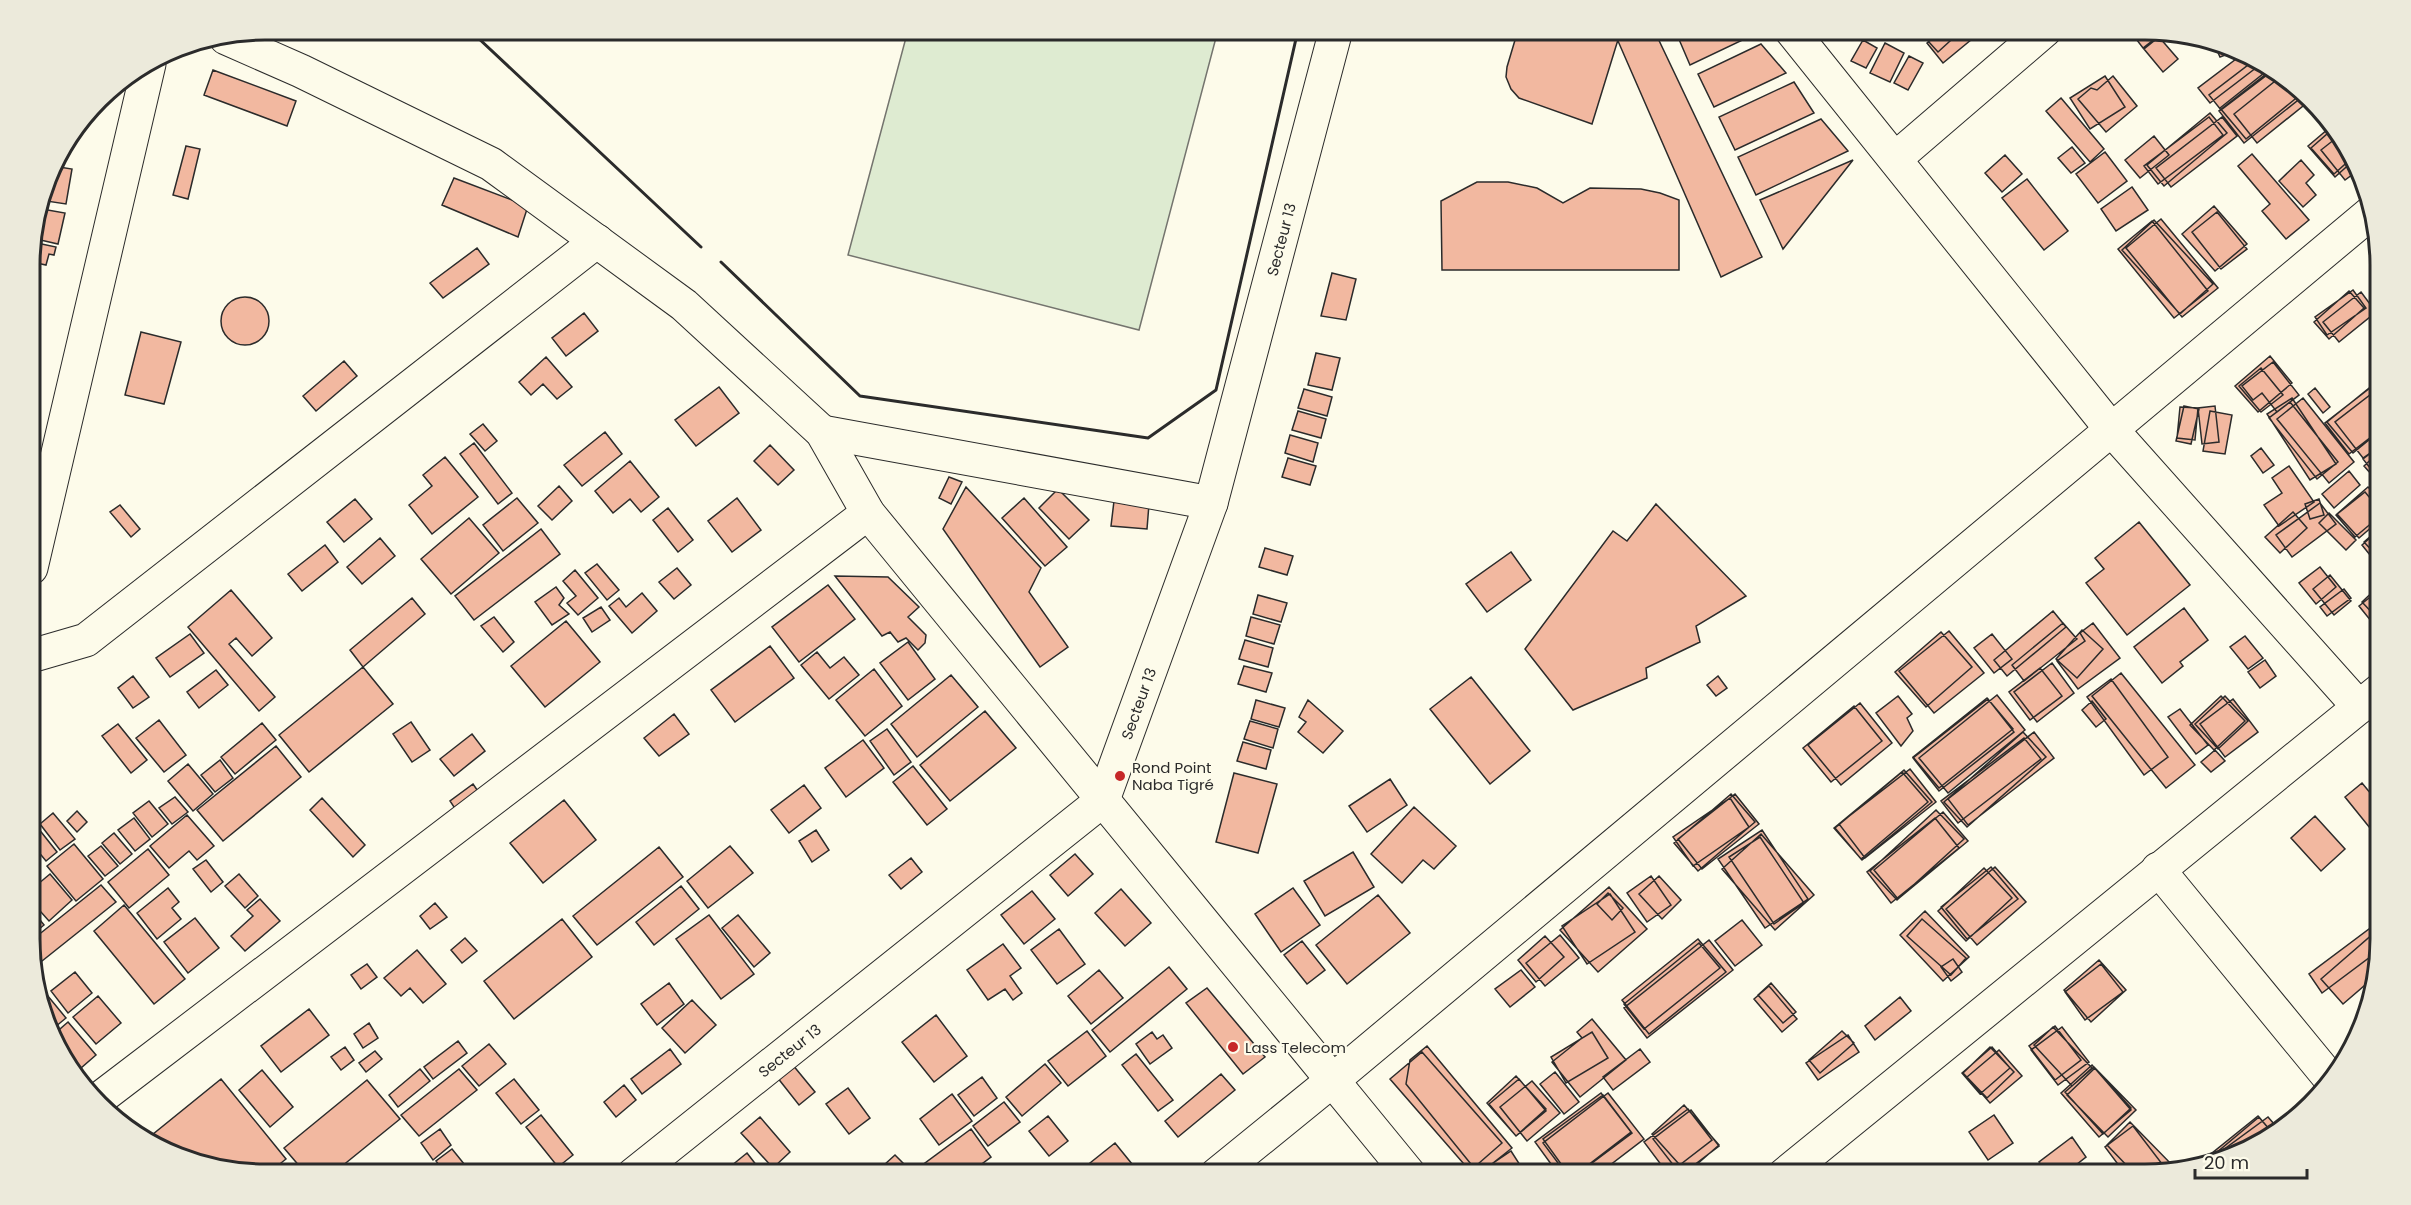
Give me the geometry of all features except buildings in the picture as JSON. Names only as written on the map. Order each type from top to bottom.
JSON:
[{"type":"street","name":"Secteur 13","points":[[647,1164],[1103,800],[1211,503],[1333,40]]},
{"type":"street","points":[[1797,1164],[2370,698],[2111,429],[1799,40]]},
{"type":"street","points":[[1896,158],[2033,40]]},
{"type":"street","points":[[235,42],[301,71],[491,164],[684,305],[822,432],[868,513],[1401,1164]]},
{"type":"street","points":[[40,530],[147,74]]},
{"type":"street","points":[[1230,1164],[2365,217]]},
{"type":"street","points":[[40,653],[86,640],[597,241]]},
{"type":"street","points":[[822,432],[1211,503]]},
{"type":"street","points":[[103,1096],[868,513]]},
{"type":"street","points":[[2158,869],[2326,1074]]},
{"type":"green space","points":[[905,40],[1215,40],[1139,330],[848,255]]},
{"type":"wall","points":[[480,40],[701,247]]},
{"type":"wall","points":[[721,262],[860,396],[1148,438],[1216,390],[1296,40]]},
{"type":"place","name":"Rond Point Naba Tigré","points":[[1120,776]]},
{"type":"place","name":"Lass Telecom","points":[[1233,1047]]}]
